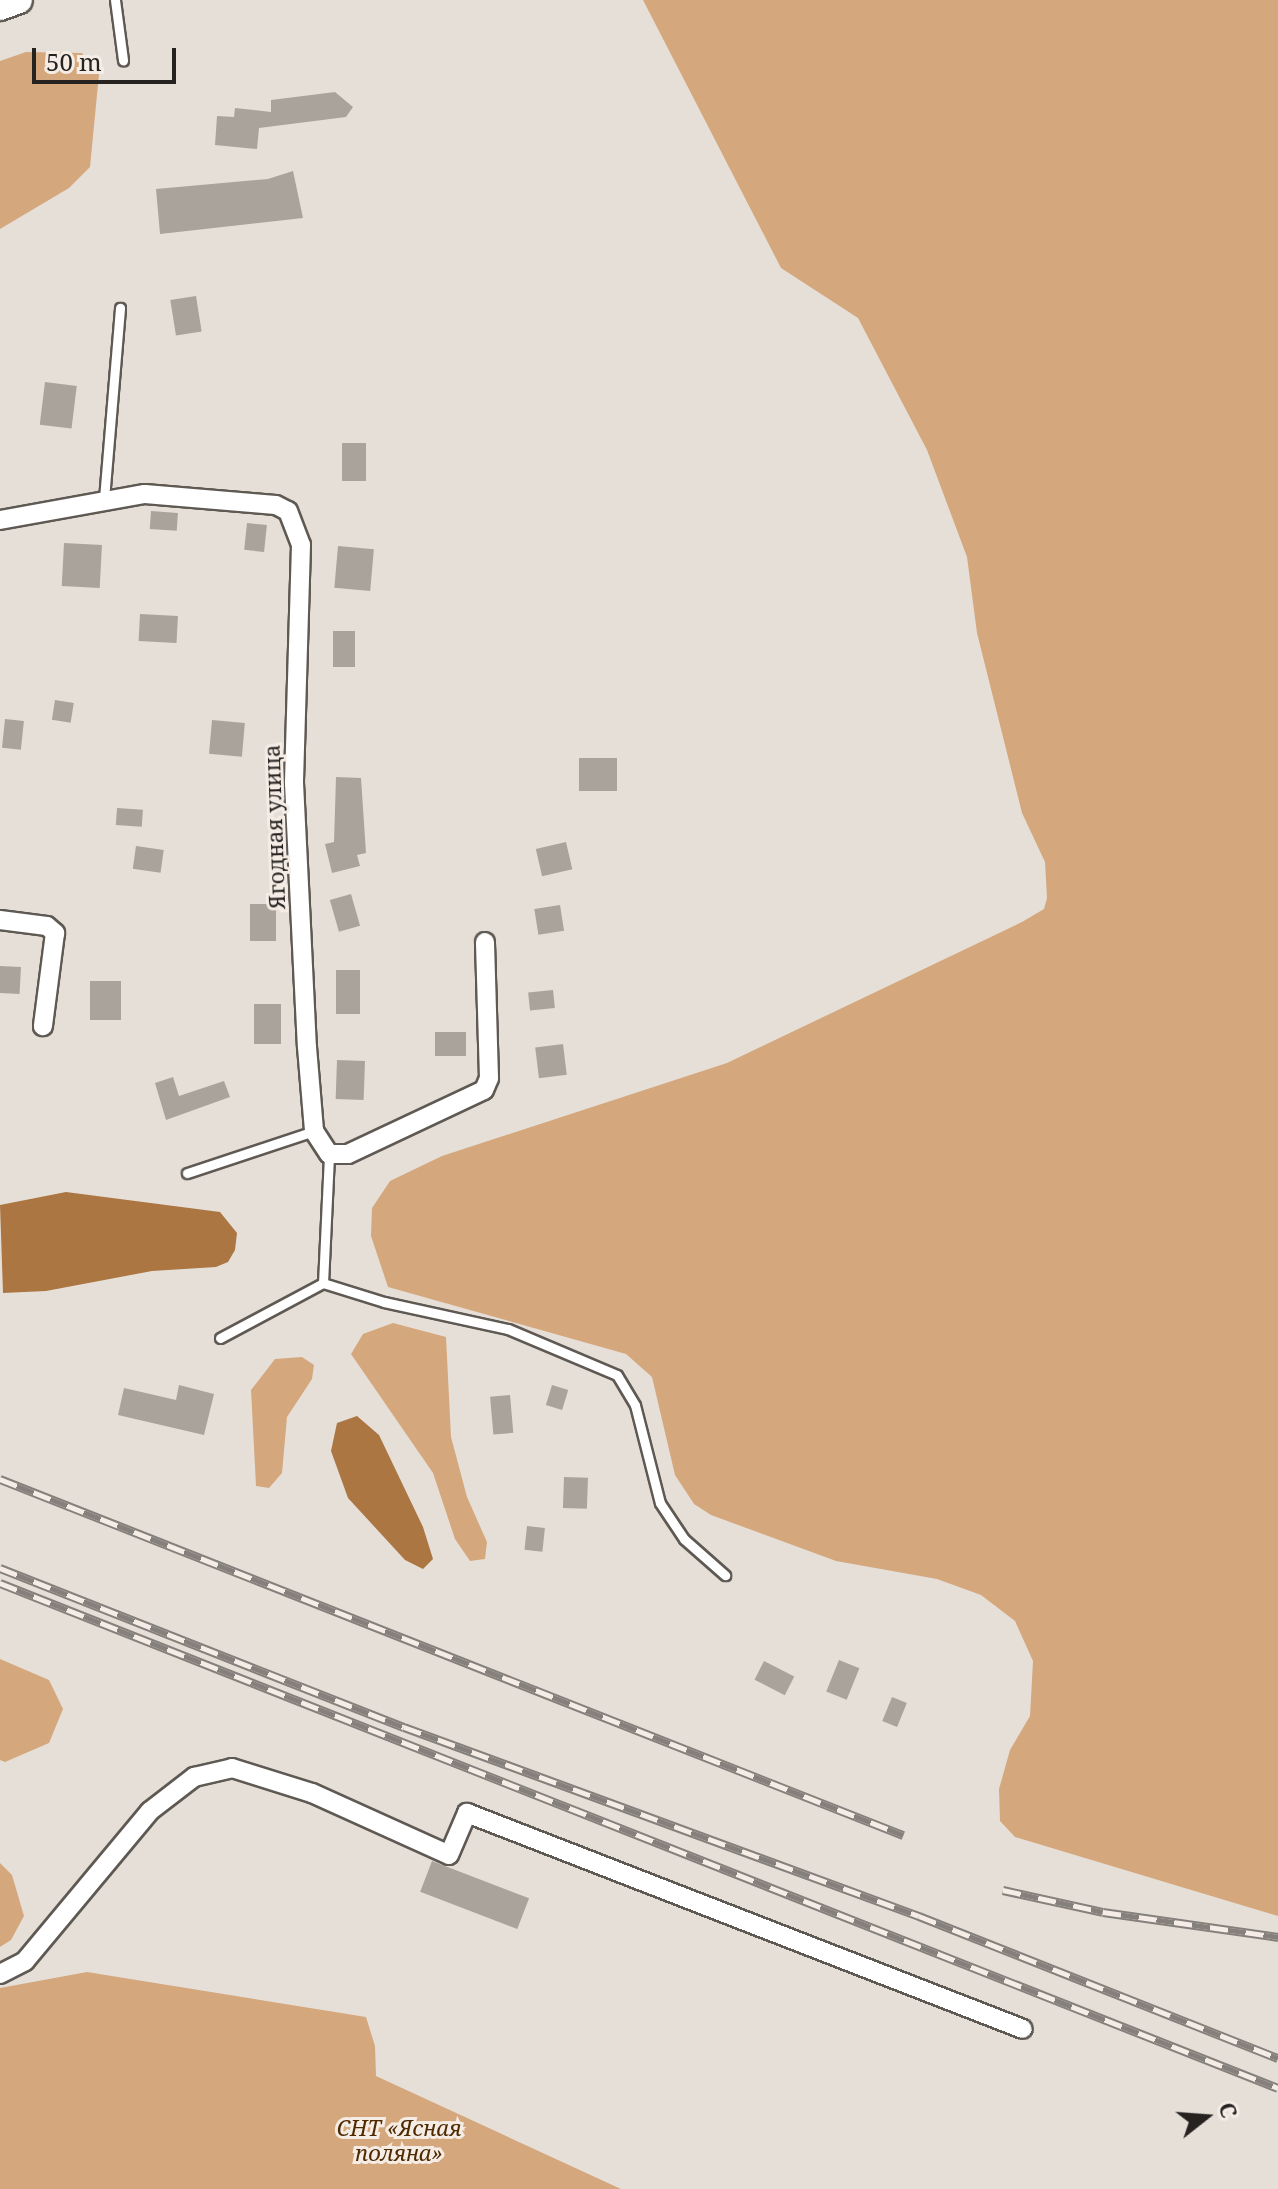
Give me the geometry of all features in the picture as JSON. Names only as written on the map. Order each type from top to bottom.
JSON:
[{"type":"main road","points":[[0,7],[19,0]]},
{"type":"street","name":"Ягодная улица","points":[[104,499],[145,494],[276,505],[288,511],[301,545],[294,783],[314,1131],[329,1154]]},
{"type":"street","points":[[0,520],[104,499]]},
{"type":"street","points":[[0,920],[47,926],[55,933],[43,1026]]},
{"type":"street","points":[[329,1154],[348,1154],[484,1090],[489,1078],[485,942]]},
{"type":"street","points":[[0,1974],[25,1961],[150,1811],[194,1777],[232,1768],[312,1793],[449,1855],[467,1813],[1023,2029]]},
{"type":"lane","points":[[115,0],[123,60]]},
{"type":"lane","points":[[104,499],[120,308]]},
{"type":"lane","points":[[187,1173],[314,1131]]},
{"type":"lane","points":[[323,1283],[329,1154]]},
{"type":"lane","points":[[220,1338],[323,1283],[384,1302],[508,1329],[617,1375],[635,1405],[660,1503],[684,1539],[725,1575]]},
{"type":"green space","points":[[643,0],[1278,0],[1278,1916],[1015,1837],[1000,1821],[999,1789],[1010,1750],[1030,1716],[1033,1661],[1015,1621],[981,1595],[937,1579],[836,1561],[711,1515],[694,1504],[675,1475],[652,1377],[626,1354],[388,1287],[371,1236],[372,1208],[390,1181],[442,1156],[727,1063],[1022,922],[1044,909],[1047,898],[1045,862],[1022,813],[977,633],[967,557],[927,450],[858,318],[781,268]]},
{"type":"green space","points":[[26,52],[82,53],[99,74],[90,167],[69,188],[0,229],[0,61]]},
{"type":"green space","points":[[393,1323],[446,1337],[451,1437],[467,1497],[487,1542],[485,1559],[470,1561],[455,1539],[433,1473],[351,1354],[363,1334]]},
{"type":"green space","points":[[302,1357],[314,1365],[312,1379],[287,1417],[282,1473],[269,1488],[256,1486],[251,1390],[275,1359]]},
{"type":"green space","points":[[0,1659],[49,1680],[63,1709],[49,1743],[5,1762],[0,1760]]},
{"type":"green space","points":[[0,1863],[12,1875],[24,1916],[11,1940],[0,1947]]},
{"type":"green space","name":"СНТ «Ясная поляна»","points":[[87,1972],[366,2017],[375,2046],[376,2076],[621,2189],[0,2189],[0,1988]]},
{"type":"shaded area","points":[[66,1192],[220,1212],[237,1233],[235,1250],[228,1262],[216,1267],[152,1271],[46,1291],[3,1293],[0,1205]]},
{"type":"shaded area","points":[[357,1416],[379,1435],[423,1527],[433,1559],[423,1569],[405,1560],[348,1498],[331,1451],[337,1423]]},
{"type":"building","points":[[335,92],[353,107],[346,117],[259,128],[257,149],[215,145],[217,116],[234,117],[235,108],[271,112],[271,100]]},
{"type":"building","points":[[293,171],[303,218],[160,234],[156,189],[268,179]]},
{"type":"building","points":[[196,296],[202,332],[176,336],[170,300]]},
{"type":"building","points":[[45,382],[77,386],[72,429],[40,425]]},
{"type":"building","points":[[342,443],[366,443],[366,481],[342,481]]},
{"type":"building","points":[[151,511],[178,513],[177,531],[150,529]]},
{"type":"building","points":[[247,523],[267,525],[264,552],[244,550]]},
{"type":"building","points":[[64,543],[102,545],[100,588],[62,586]]},
{"type":"building","points":[[338,546],[374,549],[370,591],[334,588]]},
{"type":"building","points":[[140,614],[178,616],[177,643],[139,641]]},
{"type":"building","points":[[333,631],[355,631],[355,667],[333,667]]},
{"type":"building","points":[[55,700],[74,703],[71,723],[52,720]]},
{"type":"building","points":[[5,719],[24,721],[21,750],[2,748]]},
{"type":"building","points":[[212,720],[245,723],[242,757],[209,754]]},
{"type":"building","points":[[579,758],[617,758],[617,791],[579,791]]},
{"type":"building","points":[[336,777],[361,778],[366,853],[357,855],[360,866],[332,873],[325,844],[334,842]]},
{"type":"building","points":[[117,808],[143,810],[142,827],[116,825]]},
{"type":"building","points":[[566,842],[572,869],[542,876],[536,849]]},
{"type":"building","points":[[136,846],[164,850],[161,873],[133,869]]},
{"type":"building","points":[[351,894],[360,926],[339,932],[330,900]]},
{"type":"building","points":[[250,904],[276,904],[276,941],[250,941]]},
{"type":"building","points":[[560,905],[564,931],[538,935],[534,909]]},
{"type":"building","points":[[0,966],[21,967],[20,994],[0,993]]},
{"type":"building","points":[[336,970],[360,970],[360,1014],[336,1014]]},
{"type":"building","points":[[90,981],[121,981],[121,1020],[90,1020]]},
{"type":"building","points":[[553,990],[555,1008],[530,1011],[528,993]]},
{"type":"building","points":[[254,1004],[281,1004],[281,1044],[254,1044]]},
{"type":"building","points":[[435,1032],[466,1032],[466,1056],[435,1056]]},
{"type":"building","points":[[563,1044],[567,1075],[539,1078],[535,1047]]},
{"type":"building","points":[[337,1060],[365,1061],[364,1100],[336,1099]]},
{"type":"building","points":[[173,1077],[179,1096],[224,1081],[230,1097],[166,1120],[155,1083]]},
{"type":"building","points":[[179,1385],[214,1394],[204,1435],[118,1415],[124,1388],[176,1400]]},
{"type":"building","points":[[552,1385],[568,1390],[562,1410],[546,1405]]},
{"type":"building","points":[[510,1395],[513,1433],[493,1435],[490,1397]]},
{"type":"building","points":[[564,1477],[588,1478],[587,1509],[563,1508]]},
{"type":"building","points":[[527,1526],[545,1528],[542,1552],[524,1550]]},
{"type":"building","points":[[839,1660],[859,1668],[847,1700],[826,1692]]},
{"type":"building","points":[[764,1661],[794,1676],[785,1695],[754,1680]]},
{"type":"building","points":[[892,1697],[907,1703],[897,1727],[882,1721]]},
{"type":"building","points":[[432,1861],[529,1898],[517,1929],[420,1892]]},
{"type":"railway","points":[[0,1479],[903,1835]]},
{"type":"railway","points":[[0,1568],[404,1727],[919,1916],[1278,2058]]},
{"type":"railway","points":[[0,1583],[1278,2088]]},
{"type":"railway","points":[[1003,1890],[1103,1912],[1278,1937]]}]
